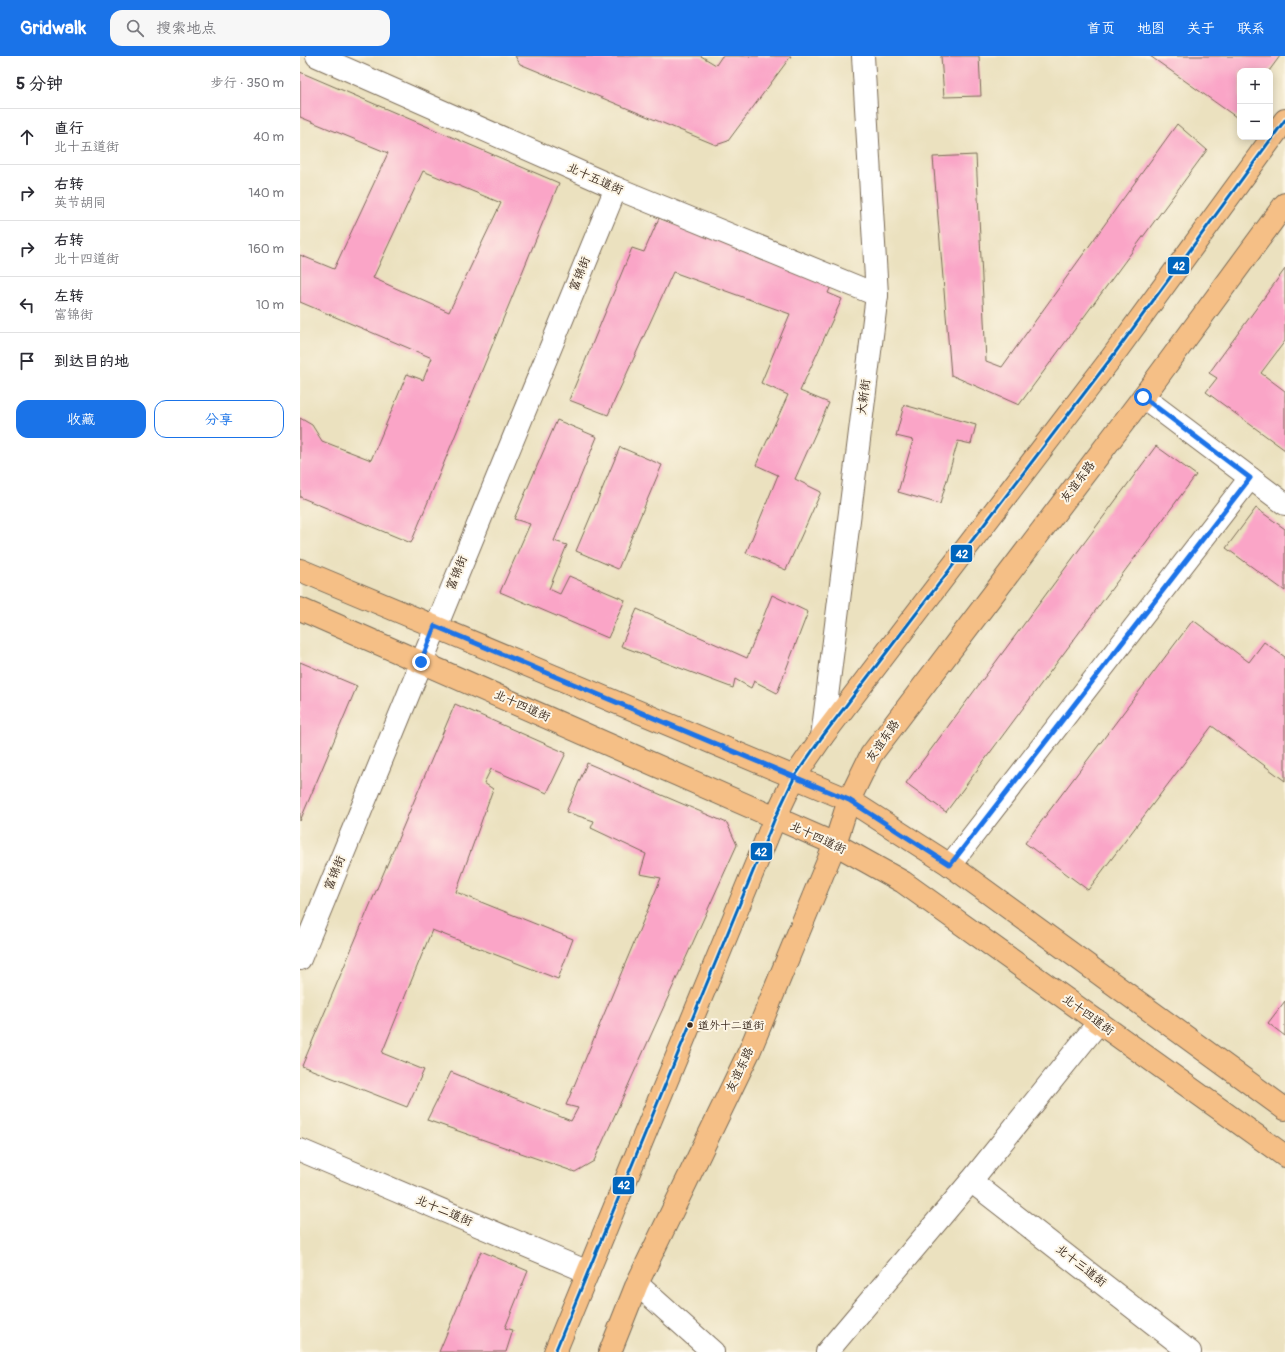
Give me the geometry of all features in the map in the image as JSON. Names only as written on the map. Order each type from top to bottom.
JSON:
[{"type":"main road","points":[[555,1352],[775,818],[795,776],[822,737],[1112,357],[1285,120]]},
{"type":"main road","name":"友谊东路","points":[[610,1352],[637,1284],[750,1050],[834,844],[849,800],[871,755],[1143,397],[1285,204]]},
{"type":"main road","points":[[300,570],[795,776],[849,800],[950,865],[1285,1109]]},
{"type":"main road","name":"北十四道街","points":[[300,609],[834,844],[903,882],[1285,1156]]},
{"type":"street","name":"北十五道街","points":[[316,56],[616,188],[877,295]]},
{"type":"street","name":"大新街","points":[[822,737],[877,295],[863,56]]},
{"type":"street","name":"富锦街","points":[[300,959],[435,626],[616,188]]},
{"type":"street","points":[[1143,397],[1285,504]]},
{"type":"street","points":[[950,865],[1250,478]]},
{"type":"street","points":[[827,1352],[971,1181],[1098,1022]]},
{"type":"street","name":"北十二道街","points":[[300,1150],[588,1272]]},
{"type":"street","name":"北十三道街","points":[[971,1181],[1190,1352]]},
{"type":"street","points":[[637,1284],[713,1352]]},
{"type":"building","points":[[515,56],[701,56],[716,65],[722,56],[791,56],[728,141],[716,145],[520,64]]},
{"type":"building","points":[[941,56],[979,56],[981,96],[944,97]]},
{"type":"building","points":[[1150,56],[1280,56],[1271,68],[1237,68],[1236,117]]},
{"type":"building","points":[[300,72],[559,183],[411,543],[300,497],[300,418],[312,425],[322,441],[371,460],[407,374],[423,380],[432,358],[300,302],[300,255],[334,269],[388,153],[300,117]],"holes":[[[423,171],[501,203],[449,312],[373,278]]]},
{"type":"building","points":[[1177,124],[1207,150],[1019,405],[951,375],[933,157],[976,155],[986,361],[1002,367]]},
{"type":"building","points":[[659,218],[833,282],[828,293],[842,299],[800,391],[829,403],[795,479],[821,492],[786,570],[746,553],[778,475],[756,465],[788,395],[761,383],[790,314],[673,272],[608,415],[569,400],[632,248],[644,252]]},
{"type":"building","points":[[1285,269],[1285,341],[1261,373],[1285,391],[1285,450],[1206,392],[1217,378],[1209,373]]},
{"type":"building","points":[[904,405],[976,425],[971,444],[958,441],[940,504],[898,492],[913,440],[896,436]]},
{"type":"building","points":[[557,420],[597,437],[554,541],[567,545],[549,589],[560,594],[569,576],[625,600],[608,638],[500,592],[530,524],[514,519]]},
{"type":"building","points":[[1156,446],[1196,475],[946,812],[906,783]]},
{"type":"building","points":[[620,447],[662,465],[618,569],[576,551]]},
{"type":"building","points":[[1256,508],[1285,529],[1285,591],[1226,548]]},
{"type":"building","points":[[772,595],[808,612],[777,693],[754,681],[751,688],[735,679],[733,688],[621,646],[637,609],[747,658]]},
{"type":"building","points":[[1193,620],[1249,662],[1264,642],[1285,657],[1285,781],[1212,726],[1088,890],[1025,843]]},
{"type":"building","points":[[300,662],[357,686],[300,821]]},
{"type":"building","points":[[455,704],[566,753],[547,793],[491,769],[484,783],[493,789],[456,892],[573,939],[558,979],[432,930],[382,1053],[424,1070],[407,1107],[302,1066]]},
{"type":"building","points":[[587,763],[727,823],[737,845],[594,1161],[575,1172],[427,1120],[451,1072],[571,1121],[578,1108],[566,1105],[661,878],[640,874],[646,854],[591,828],[594,821],[566,812]]},
{"type":"building","points":[[1285,1001],[1285,1036],[1268,1023]]},
{"type":"building","points":[[481,1251],[528,1271],[505,1328],[513,1330],[506,1352],[439,1352]]},
{"type":"transit line","name":"42","points":[[555,1352],[775,818],[795,776],[822,737],[1112,357],[1285,120]]},
{"type":"place","name":"道外十二道街","points":[[690,1025]]},
{"type":"route","points":[[421,662],[435,626],[795,776],[849,800],[950,865],[1250,478],[1143,397]]}]
